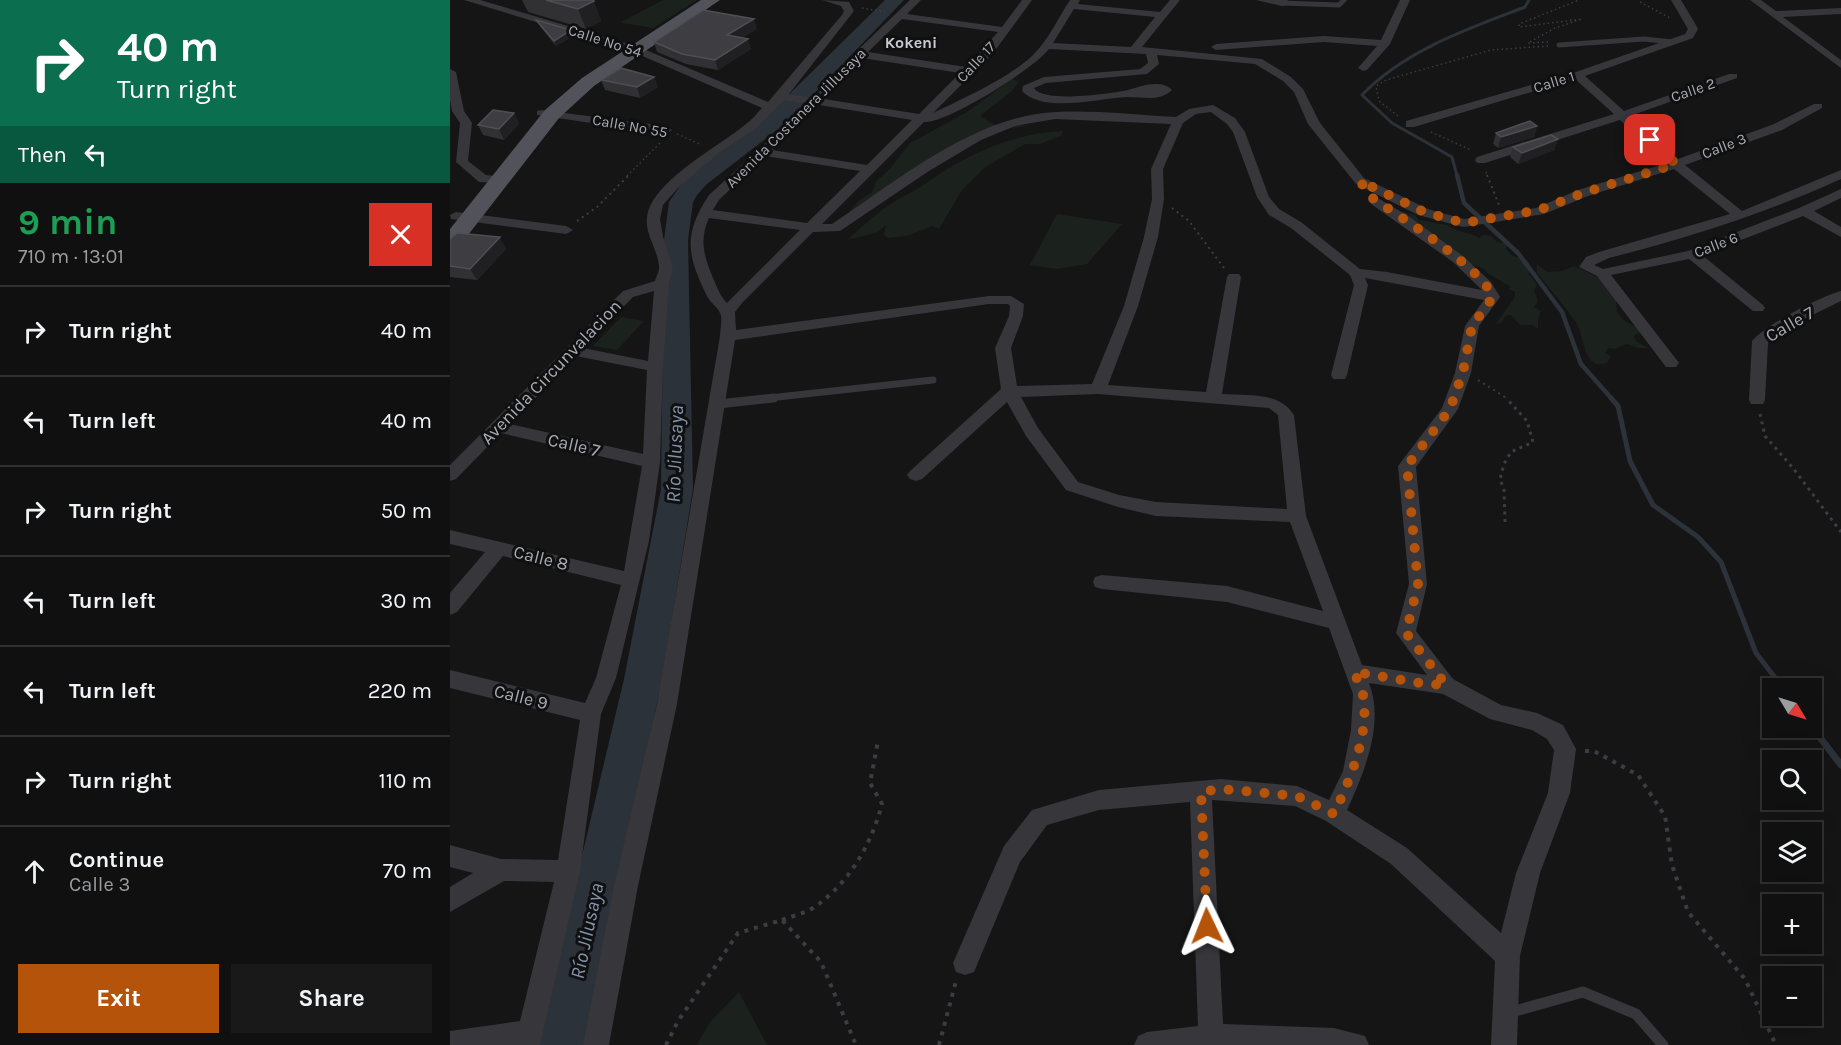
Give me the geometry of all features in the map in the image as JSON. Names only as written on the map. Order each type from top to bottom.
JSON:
[{"type":"main road","points":[[678,18],[700,0]]},
{"type":"main road","points":[[450,243],[459,218],[547,113],[631,48],[678,18],[712,0]]},
{"type":"street","name":"Calle Nº 54","points":[[469,0],[631,48],[781,101],[811,101],[920,118]]},
{"type":"street","points":[[450,1044],[528,1038],[568,871],[591,714],[606,678],[632,580],[651,462],[655,367],[662,284],[666,267],[653,219],[657,204],[674,184],[781,101],[842,24],[849,11],[845,4],[827,0]]},
{"type":"street","name":"Avenida Costanera Jillusaya","points":[[704,213],[714,198],[916,0]]},
{"type":"street","name":"Calle 17","points":[[728,312],[738,298],[990,50],[1027,0]]},
{"type":"street","points":[[1134,50],[1175,0]]},
{"type":"street","points":[[1262,0],[1282,2]]},
{"type":"street","points":[[1363,68],[1385,44],[1406,0]]},
{"type":"street","points":[[1676,0],[1693,29]]},
{"type":"street","points":[[1755,0],[1841,65]]},
{"type":"street","points":[[920,118],[936,117],[945,113],[1031,63],[1046,46],[1073,3],[1163,15]]},
{"type":"street","points":[[1774,14],[1841,11]]},
{"type":"street","points":[[902,16],[1004,30]]},
{"type":"street","name":"Calle 1","points":[[1410,124],[1577,75],[1689,36],[1693,29]]},
{"type":"street","points":[[1151,53],[1187,48],[1324,39],[1385,44]]},
{"type":"street","points":[[1046,46],[1134,50],[1258,61],[1273,69],[1299,92],[1314,124],[1371,197],[1465,265],[1490,290],[1493,297]]},
{"type":"street","points":[[1125,94],[1055,100],[1032,96],[1028,91],[1029,86],[1044,81],[1143,72],[1154,64],[1151,53]]},
{"type":"street","points":[[860,54],[969,71]]},
{"type":"street","points":[[450,72],[458,111],[466,123],[462,162],[492,179]]},
{"type":"street","points":[[1577,75],[1676,164],[1739,215]]},
{"type":"street","name":"Calle 2","points":[[1481,160],[1623,115],[1733,76]]},
{"type":"street","name":"Calle 3","points":[[1360,181],[1424,212],[1464,223],[1489,219],[1539,210],[1583,193],[1676,164],[1729,142],[1778,126],[1818,106]]},
{"type":"street","points":[[1098,389],[1131,306],[1152,237],[1158,200],[1157,169],[1178,121],[1193,111],[1203,108],[1213,108],[1222,113],[1239,132],[1263,197],[1274,212],[1296,225],[1356,273],[1361,285],[1339,375]]},
{"type":"street","name":"Calle Nº 55","points":[[547,113],[666,130]]},
{"type":"street","points":[[596,1045],[626,886],[667,704],[728,336],[728,312],[713,299],[697,259],[695,239],[704,213],[811,228],[835,228],[977,137],[1012,123],[1055,115],[1178,121]]},
{"type":"street","points":[[761,152],[871,169]]},
{"type":"street","points":[[1671,363],[1602,273],[1586,267],[1591,260],[1665,241],[1807,190],[1841,174]]},
{"type":"street","name":"Calle 6","points":[[1602,273],[1692,254],[1804,211],[1841,193]]},
{"type":"street","points":[[1804,211],[1841,233]]},
{"type":"street","points":[[459,218],[566,230]]},
{"type":"street","points":[[1692,254],[1758,308]]},
{"type":"street","points":[[1356,273],[1493,297]]},
{"type":"street","points":[[1213,397],[1234,277]]},
{"type":"street","name":"Avenida Circunvalacion","points":[[450,476],[628,294],[662,284]]},
{"type":"street","name":"Calle 7","points":[[1757,400],[1760,342],[1779,326],[1841,295]]},
{"type":"street","points":[[1493,297],[1472,326],[1463,372],[1450,409],[1407,466],[1418,584],[1406,633],[1446,685],[1497,713],[1537,722],[1555,732],[1565,749],[1559,793],[1528,873],[1508,956],[1504,1045]]},
{"type":"street","points":[[728,336],[990,300],[1011,300],[1017,304],[1018,312],[1003,348],[1008,392],[1020,418],[1060,466],[1072,486],[1118,501],[1156,509],[1297,516]]},
{"type":"street","points":[[573,351],[655,367]]},
{"type":"street","points":[[916,475],[1008,392],[1098,389],[1273,403],[1282,409],[1286,415],[1297,516],[1363,694],[1362,730],[1354,771],[1334,814]]},
{"type":"street","name":"Calle 7","points":[[497,428],[651,462]]},
{"type":"street","name":"Calle 8","points":[[450,537],[632,580]]},
{"type":"street","points":[[450,607],[499,548]]},
{"type":"street","points":[[1102,582],[1227,594],[1335,622]]},
{"type":"street","points":[[1354,672],[1426,684],[1446,685]]},
{"type":"street","name":"Calle 9","points":[[450,679],[591,714]]},
{"type":"street","points":[[965,963],[1012,854],[1040,817],[1100,800],[1221,789],[1297,796],[1334,814],[1399,856],[1508,956]]},
{"type":"street","points":[[1201,792],[1211,1037]]},
{"type":"street","points":[[450,856],[501,870],[568,871]]},
{"type":"street","points":[[450,900],[501,870]]},
{"type":"street","points":[[1147,1045],[1211,1037],[1334,1041],[1356,1045]]},
{"type":"lane","points":[[1282,2],[1339,5],[1344,0]]},
{"type":"lane","points":[[1556,43],[1644,39],[1673,42]]},
{"type":"lane","points":[[718,404],[933,380]]},
{"type":"lane","points":[[1506,1014],[1583,992],[1636,1014],[1663,1045]]},
{"type":"path","points":[[1556,43],[1528,43],[1555,28],[1582,19],[1519,27],[1519,24],[1579,0]]},
{"type":"path","points":[[1640,2],[1693,29]]},
{"type":"path","points":[[1499,207],[1481,160],[1470,149],[1410,124],[1379,101],[1376,86],[1386,80],[1491,50],[1556,43]]},
{"type":"path","points":[[566,230],[597,207],[660,144],[666,130]]},
{"type":"path","name":"Calle Nº 55","points":[[666,130],[716,150]]},
{"type":"path","points":[[1158,200],[1190,221],[1220,265],[1234,277]]},
{"type":"path","points":[[1463,372],[1500,391],[1532,429],[1533,442],[1511,452],[1504,464],[1500,479],[1504,490],[1505,522]]},
{"type":"path","points":[[1757,400],[1765,436],[1793,468],[1841,532]]},
{"type":"path","points":[[666,1045],[678,1022],[738,933],[812,908],[849,876],[878,826],[882,804],[870,783],[878,741]]},
{"type":"path","points":[[1565,749],[1594,751],[1638,775],[1665,816],[1672,866],[1688,912],[1745,979],[1776,1045]]},
{"type":"path","points":[[782,920],[821,962],[856,1045]]},
{"type":"path","points":[[939,1045],[954,984],[965,963]]},
{"type":"shaded area","points":[[663,0],[697,0],[653,28],[622,23],[623,21]]},
{"type":"shaded area","points":[[1012,79],[1019,82],[1012,91],[980,116],[996,126],[1032,125],[999,130],[947,156],[840,223],[858,201],[872,192],[876,181],[890,169],[910,143],[967,112]]},
{"type":"shaded area","points":[[1063,131],[1061,136],[1040,144],[1025,144],[984,168],[962,190],[939,229],[932,226],[907,236],[888,238],[884,235],[886,225],[876,233],[847,240],[888,206],[971,156],[1024,136]]},
{"type":"shaded area","points":[[1397,210],[1415,215],[1419,220],[1448,225],[1479,238],[1483,235],[1491,236],[1496,241],[1507,244],[1506,249],[1513,256],[1527,260],[1530,265],[1529,274],[1537,285],[1534,291],[1538,301],[1534,307],[1541,311],[1538,329],[1533,325],[1520,325],[1511,315],[1505,316],[1502,322],[1495,325],[1515,297],[1515,292],[1508,289],[1511,287],[1484,269],[1471,264],[1449,245]]},
{"type":"shaded area","points":[[1057,214],[1122,224],[1087,264],[1057,269],[1030,265]]},
{"type":"shaded area","points":[[1537,264],[1547,272],[1562,271],[1574,266],[1603,280],[1616,298],[1617,312],[1623,320],[1640,329],[1641,332],[1633,336],[1637,342],[1648,348],[1638,348],[1627,344],[1615,349],[1608,348],[1605,353],[1611,356],[1607,363],[1593,362],[1586,351],[1577,325],[1537,273]]},
{"type":"shaded area","points":[[621,317],[644,321],[617,350],[593,346]]},
{"type":"shaded area","points":[[739,992],[767,1045],[697,1045],[710,1022]]},
{"type":"building","points":[[546,0],[593,0],[594,1],[578,9]]},
{"type":"building","points":[[703,10],[754,19],[727,35],[748,39],[715,60],[682,54],[654,42]]},
{"type":"building","points":[[536,20],[571,30],[554,41]]},
{"type":"building","points":[[621,68],[654,77],[637,87],[601,80]]},
{"type":"building","points":[[493,110],[514,113],[499,129],[478,125]]},
{"type":"building","points":[[1530,121],[1537,126],[1501,137],[1496,133]]},
{"type":"building","points":[[1551,135],[1558,139],[1522,153],[1513,147]]},
{"type":"building","points":[[457,233],[500,237],[470,269],[450,266],[450,239]]},
{"type":"waterway","name":"Río Jilusaya","points":[[561,1045],[643,679],[677,489],[676,240],[681,202],[699,179],[778,118],[895,0]]},
{"type":"waterway","points":[[1457,176],[1452,157],[1392,123],[1362,95],[1379,79],[1417,53],[1438,42],[1525,7],[1529,0]]},
{"type":"waterway","points":[[1457,175],[1464,203],[1518,253],[1562,312],[1581,364],[1612,399]]},
{"type":"waterway","points":[[1611,398],[1618,406],[1630,461],[1653,505],[1698,537],[1721,562],[1756,653],[1775,678]]},
{"type":"waterway","points":[[1820,738],[1841,765]]},
{"type":"district","name":"Kokeni","points":[[911,42]]},
{"type":"route","points":[[1207,926],[1201,792],[1221,789],[1297,796],[1334,814],[1354,771],[1362,730],[1363,694],[1354,672],[1426,684],[1446,685],[1406,633],[1418,584],[1407,466],[1450,409],[1463,372],[1472,326],[1493,297],[1479,277],[1371,197],[1360,181],[1395,200],[1424,212],[1464,223],[1539,210],[1583,193],[1676,164],[1650,140]]}]
